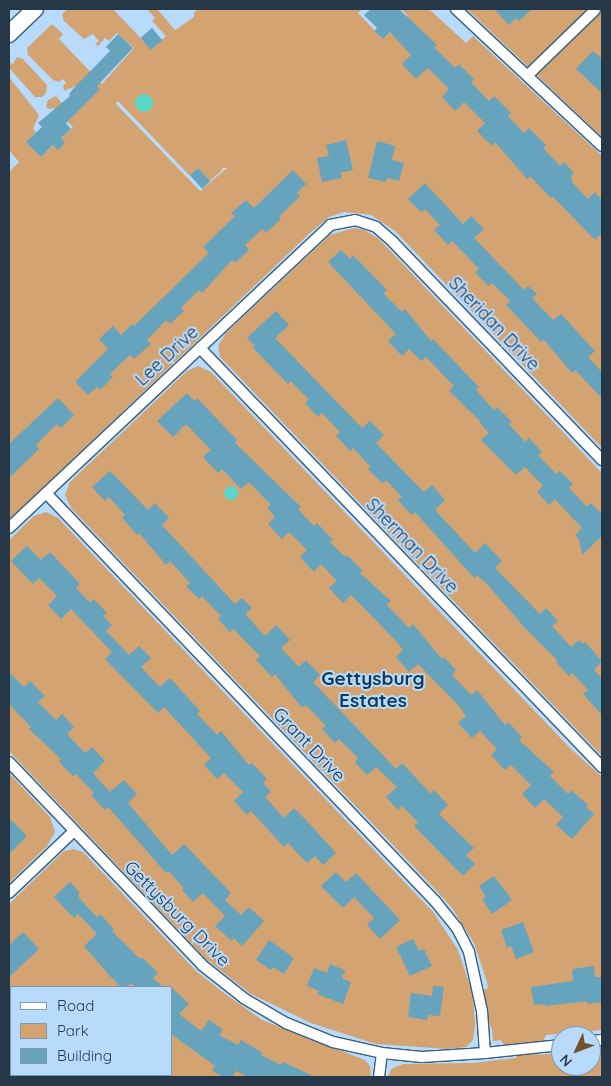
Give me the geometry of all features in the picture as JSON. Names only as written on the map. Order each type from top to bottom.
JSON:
[{"type":"main road","points":[[9,34],[35,9]]},
{"type":"street","points":[[456,9],[528,74],[602,146]]},
{"type":"street","points":[[528,74],[595,10]]},
{"type":"street","name":"Lee Drive","points":[[9,528],[330,225],[356,220]]},
{"type":"street","name":"Sheridan Drive","points":[[356,220],[376,227],[393,242],[602,460]]},
{"type":"street","name":"Sherman Drive","points":[[200,348],[602,767]]},
{"type":"street","name":"Grant Drive","points":[[46,493],[436,901],[456,928],[469,952],[482,1010],[485,1053]]},
{"type":"street","name":"Gettysburg Drive","points":[[9,762],[202,965],[245,999],[286,1023],[334,1042],[382,1053],[422,1057],[551,1046]]},
{"type":"street","points":[[9,893],[74,831]]},
{"type":"street","points":[[379,1077],[382,1053]]},
{"type":"green space","points":[[68,9],[113,9],[151,49],[166,36],[152,21],[155,18],[147,9],[157,9],[175,30],[194,17],[194,13],[198,9],[362,9],[358,13],[383,39],[408,16],[401,9],[429,9],[466,43],[473,36],[602,156],[602,448],[395,231],[371,215],[344,212],[329,217],[310,233],[9,520],[9,172],[19,162],[9,150],[9,77],[39,115],[33,129],[36,132],[27,142],[41,157],[73,127],[54,108],[48,109],[46,106],[48,100],[56,96],[73,116],[78,85],[64,91],[63,86],[66,83],[63,79],[59,82],[53,80],[28,55],[27,48],[52,24],[63,34],[59,39],[102,84],[134,48],[117,33],[109,41],[105,38],[98,46],[95,44],[99,41],[93,34],[84,39],[64,21],[62,14]],"holes":[[[118,101],[190,176],[198,168],[210,181],[223,169],[221,168],[227,168],[200,191],[116,104]]]},
{"type":"green space","points":[[467,9],[602,9],[602,137]]},
{"type":"green space","points":[[17,57],[23,59],[47,85],[46,93],[42,97],[35,97],[10,69],[10,63],[13,64]]},
{"type":"green space","points":[[354,228],[364,230],[379,239],[602,473],[602,756],[220,357],[218,346],[226,333],[330,235]]},
{"type":"green space","points":[[198,366],[211,372],[570,748],[602,777],[602,1030],[601,1026],[551,1026],[551,1035],[546,1035],[537,1055],[551,1054],[551,1076],[601,1076],[602,1048],[602,1077],[388,1077],[391,1069],[403,1064],[473,1063],[516,1058],[516,1052],[505,1048],[501,1040],[493,1041],[492,1028],[484,1018],[481,998],[484,990],[488,988],[474,943],[452,908],[432,886],[71,508],[65,495],[70,482],[187,371]]},
{"type":"green space","points":[[46,512],[58,518],[434,913],[458,950],[473,995],[475,1025],[473,1040],[466,1047],[448,1049],[376,1044],[311,1023],[251,994],[206,959],[9,751],[9,540],[34,516]]},
{"type":"green space","points":[[9,773],[50,817],[55,832],[47,846],[9,883]]},
{"type":"green space","points":[[74,849],[83,852],[196,971],[224,993],[262,1020],[365,1060],[370,1066],[371,1077],[9,1077],[9,904],[64,851]]},
{"type":"shaded area","points":[[144,94],[150,97],[153,103],[150,109],[144,112],[138,109],[135,103],[138,97]]},
{"type":"shaded area","points":[[228,486],[234,486],[238,493],[234,500],[228,500],[224,496],[224,490]]},
{"type":"building","points":[[371,9],[399,9],[437,45],[434,47],[455,68],[459,64],[474,79],[471,82],[489,101],[494,96],[511,113],[508,116],[524,133],[529,128],[546,145],[543,148],[560,166],[564,162],[574,173],[570,177],[573,180],[571,181],[588,199],[595,192],[602,200],[602,233],[595,240],[530,176],[527,179],[495,142],[492,146],[477,131],[485,123],[464,102],[455,111],[442,97],[449,89],[428,68],[416,79],[402,64],[411,55],[390,32],[383,39],[374,31],[377,28],[364,15]]},
{"type":"building","points":[[494,9],[532,9],[519,21],[516,18],[509,25]]},
{"type":"building","points":[[152,28],[162,40],[151,50],[141,38]]},
{"type":"building","points":[[118,34],[133,48],[97,86],[100,89],[66,123],[71,129],[61,138],[65,143],[58,150],[53,145],[41,157],[26,142],[42,127],[38,123],[70,96],[69,94],[73,89],[110,51],[106,47]]},
{"type":"building","points":[[593,51],[602,59],[602,93],[576,69]]},
{"type":"building","points":[[346,140],[353,170],[340,173],[342,178],[322,182],[317,158],[329,156],[326,145]]},
{"type":"building","points":[[377,141],[395,146],[392,160],[404,163],[399,181],[387,178],[386,182],[368,178]]},
{"type":"building","points":[[198,168],[210,181],[202,189],[190,176]]},
{"type":"building","points":[[293,170],[306,184],[297,193],[300,196],[279,217],[281,219],[266,233],[262,229],[245,245],[249,250],[235,263],[232,260],[202,293],[199,290],[181,308],[184,311],[170,324],[166,320],[147,340],[151,344],[134,359],[130,355],[110,374],[113,377],[100,390],[97,387],[88,395],[75,382],[108,349],[99,339],[113,326],[121,335],[132,324],[134,326],[209,253],[203,247],[235,216],[231,213],[246,200],[254,208]]},
{"type":"building","points":[[425,183],[463,224],[471,216],[484,229],[474,238],[524,290],[528,286],[537,294],[532,298],[553,320],[561,314],[595,351],[588,357],[602,372],[602,398],[575,370],[572,373],[544,340],[541,342],[506,305],[510,301],[492,283],[488,286],[475,272],[479,269],[452,241],[448,245],[434,230],[440,225],[425,209],[421,212],[408,199]]},
{"type":"building","points":[[341,250],[350,259],[353,255],[387,290],[383,293],[402,312],[405,309],[431,341],[433,339],[479,387],[476,390],[494,410],[497,407],[512,422],[509,424],[525,442],[529,438],[542,452],[538,455],[556,474],[560,471],[573,484],[569,488],[587,507],[591,503],[602,514],[602,536],[582,555],[579,539],[575,535],[582,528],[555,499],[549,505],[537,492],[543,486],[525,467],[516,475],[481,440],[489,433],[481,422],[449,391],[454,386],[426,357],[421,361],[409,349],[402,356],[388,341],[396,334],[328,262]]},
{"type":"building","points":[[276,311],[289,325],[275,338],[362,428],[370,421],[384,435],[376,443],[424,492],[432,485],[445,500],[435,510],[475,553],[485,543],[502,561],[495,568],[540,614],[546,608],[558,621],[552,626],[571,647],[579,640],[583,644],[585,642],[602,661],[594,670],[602,679],[602,715],[583,694],[588,690],[572,673],[569,676],[556,662],[557,660],[525,628],[487,584],[477,575],[474,578],[415,512],[412,515],[403,506],[398,500],[402,497],[386,480],[382,483],[368,469],[370,466],[353,448],[350,451],[336,436],[340,432],[322,413],[318,417],[305,403],[309,400],[291,381],[288,384],[253,348],[255,346],[247,338]]},
{"type":"building","points":[[187,393],[194,401],[197,398],[237,440],[235,443],[301,507],[298,509],[314,526],[317,523],[333,540],[330,542],[363,571],[360,573],[391,601],[387,605],[409,628],[413,624],[442,659],[444,657],[456,670],[452,675],[471,695],[477,690],[505,725],[508,722],[522,737],[519,740],[554,772],[550,776],[568,794],[571,790],[588,805],[586,807],[594,814],[572,839],[556,825],[563,817],[544,799],[535,808],[522,794],[531,785],[511,765],[505,770],[491,755],[497,749],[480,731],[472,738],[458,723],[466,716],[459,706],[418,664],[409,672],[396,657],[403,650],[396,641],[351,595],[343,603],[329,588],[337,581],[321,564],[314,572],[300,557],[307,550],[289,532],[282,539],[268,524],[275,517],[267,508],[271,505],[249,482],[241,489],[222,469],[218,473],[203,457],[211,450],[186,424],[173,437],[157,421]]},
{"type":"building","points":[[58,398],[74,415],[61,428],[57,424],[36,445],[39,449],[9,478],[9,444]]},
{"type":"building","points":[[110,471],[148,510],[155,503],[169,518],[162,525],[235,604],[242,598],[252,608],[246,613],[247,616],[265,636],[276,625],[290,640],[281,648],[299,667],[306,660],[320,675],[313,682],[396,769],[402,763],[431,794],[434,790],[448,805],[439,814],[474,848],[466,855],[475,864],[463,876],[414,826],[418,822],[402,806],[398,810],[386,797],[397,787],[376,767],[367,775],[355,762],[358,758],[339,739],[335,743],[322,729],[326,726],[306,705],[302,708],[275,674],[272,677],[256,660],[260,656],[234,629],[230,632],[218,619],[221,616],[202,596],[199,599],[186,586],[190,583],[170,561],[166,565],[139,533],[137,535],[122,518],[125,515],[109,497],[105,501],[92,487]]},
{"type":"building","points":[[27,546],[41,560],[50,552],[80,584],[76,588],[90,603],[94,599],[107,613],[103,616],[112,625],[106,631],[129,655],[139,646],[151,658],[141,667],[160,687],[170,678],[200,711],[197,714],[217,735],[221,731],[249,765],[252,763],[267,779],[263,783],[271,792],[265,797],[284,818],[294,808],[336,853],[323,865],[315,856],[307,863],[288,843],[284,847],[251,811],[247,815],[234,801],[243,792],[224,773],[217,779],[204,765],[211,758],[164,707],[158,713],[105,659],[112,652],[71,609],[61,619],[48,605],[57,596],[39,578],[33,584],[11,561]]},
{"type":"building","points":[[9,672],[24,687],[30,681],[45,696],[38,702],[56,720],[62,714],[74,727],[67,734],[85,753],[92,747],[105,761],[93,773],[110,792],[124,780],[137,794],[128,803],[172,855],[184,844],[231,893],[225,900],[241,915],[249,907],[264,921],[242,946],[234,938],[232,941],[215,926],[225,916],[203,893],[193,902],[182,890],[184,888],[168,871],[166,873],[108,807],[105,810],[91,795],[94,793],[76,774],[73,776],[59,762],[61,759],[29,729],[31,727],[9,704]]},
{"type":"building","points":[[9,818],[27,836],[9,854]]},
{"type":"building","points":[[336,872],[346,882],[356,873],[400,920],[380,939],[367,925],[374,918],[354,897],[343,908],[321,886]]},
{"type":"building","points":[[494,876],[512,900],[492,914],[482,899],[486,897],[479,886]]},
{"type":"building","points":[[70,882],[79,892],[79,898],[97,917],[100,914],[114,929],[112,931],[140,959],[142,957],[158,973],[153,978],[162,986],[135,986],[131,983],[127,986],[120,986],[84,946],[97,934],[78,914],[74,918],[54,897]]},
{"type":"building","points":[[523,922],[534,952],[516,959],[511,946],[507,948],[501,930]]},
{"type":"building","points":[[23,932],[39,949],[9,977],[9,945]]},
{"type":"building","points":[[413,939],[419,951],[424,949],[432,966],[410,976],[396,947]]},
{"type":"building","points":[[269,940],[294,958],[284,974],[273,967],[271,970],[256,960]]},
{"type":"building","points":[[330,964],[346,971],[342,975],[343,979],[351,982],[343,1004],[317,994],[319,991],[307,986],[314,968],[327,973]]},
{"type":"building","points":[[594,966],[595,977],[602,977],[602,1002],[587,1004],[587,1001],[545,1006],[545,1004],[534,1005],[531,987],[573,981],[572,969]]},
{"type":"building","points":[[433,986],[444,987],[440,1016],[428,1015],[427,1020],[408,1017],[411,993],[432,996]]},
{"type":"building","points":[[172,988],[189,1004],[179,1014],[201,1031],[209,1020],[223,1030],[219,1035],[238,1045],[241,1040],[263,1053],[261,1055],[281,1065],[283,1062],[315,1077],[249,1077],[236,1071],[232,1077],[224,1077],[212,1071],[215,1066],[172,1035]]},
{"type":"district","name":"Gettysburg Estates","points":[[373,690]]}]
